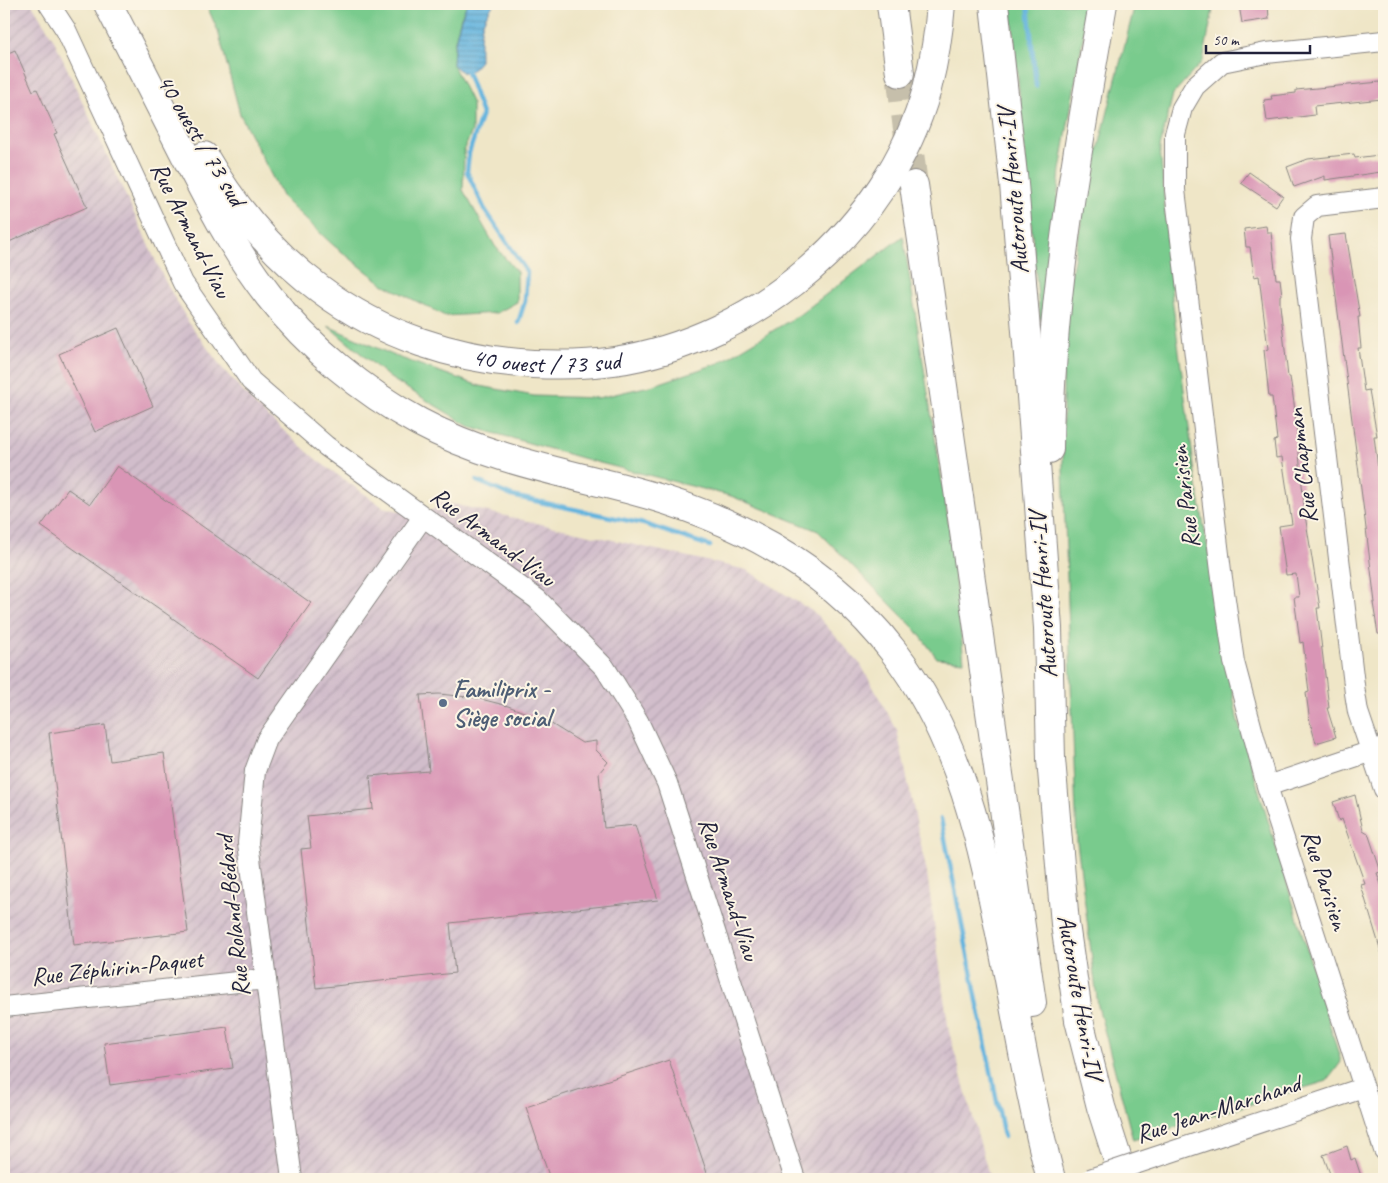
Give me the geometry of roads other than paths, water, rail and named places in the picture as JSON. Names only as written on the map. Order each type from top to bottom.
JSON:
[{"type":"highway","points":[[108,4],[194,173],[241,257],[294,325],[345,372],[418,421],[462,442],[534,467],[676,503],[752,534],[811,572],[842,596],[894,652],[928,704],[948,742],[978,831],[1029,1083],[1051,1179]]},
{"type":"highway","name":"40 ouest / 73 sud","points":[[125,4],[217,178],[274,248],[320,289],[355,312],[393,331],[429,345],[482,358],[558,365],[615,361],[657,352],[698,338],[738,320],[770,300],[831,249],[876,195],[896,163],[914,125],[926,90],[938,37],[941,4]]},
{"type":"highway","points":[[891,4],[900,73]]},
{"type":"highway","name":"Autoroute Henri-IV","points":[[994,4],[1014,194],[1048,628],[1051,759],[1065,924],[1079,1020],[1101,1107],[1124,1179]]},
{"type":"highway","points":[[1048,628],[1049,438],[1058,309],[1072,189],[1103,4]]},
{"type":"highway","name":"Autoroute Henri-IV","points":[[914,185],[1022,944],[1050,1106],[1067,1179]]},
{"type":"street","name":"Rue Armand-Viau","points":[[50,4],[66,30],[183,283],[216,334],[251,381],[326,446],[537,599],[605,668],[638,721],[667,783],[795,1179]]},
{"type":"street","name":"Rue Parisien","points":[[1384,41],[1266,53],[1222,62],[1195,86],[1182,108],[1175,134],[1175,190],[1221,571],[1234,662],[1267,786],[1384,1150]]},
{"type":"street","name":"Rue Chapman","points":[[1384,198],[1317,206],[1304,217],[1301,239],[1358,712],[1378,749],[1384,789]]},
{"type":"street","name":"Rue Roland-Bédard","points":[[292,1179],[248,843],[255,771],[267,739],[423,517]]},
{"type":"street","points":[[1267,786],[1378,749]]},
{"type":"street","name":"Rue Zéphirin-Paquet","points":[[4,1007],[266,979]]},
{"type":"street","name":"Rue Jean-Marchand","points":[[1090,1179],[1363,1088]]},
{"type":"water","points":[[467,4],[494,4],[485,18],[481,31],[480,61],[471,71],[463,73],[453,65],[457,34]]},
{"type":"waterway","points":[[1028,4],[1036,86]]},
{"type":"waterway","points":[[467,72],[482,114],[469,153],[467,172],[484,208],[527,272],[525,301],[518,323]]},
{"type":"waterway","points":[[477,481],[512,496],[644,524],[710,546]]},
{"type":"waterway","points":[[941,819],[1004,1137]]},
{"type":"tunnel","points":[[900,73],[914,185]]},
{"type":"place","name":"Familiprix - Siège social","points":[[443,703]]}]
